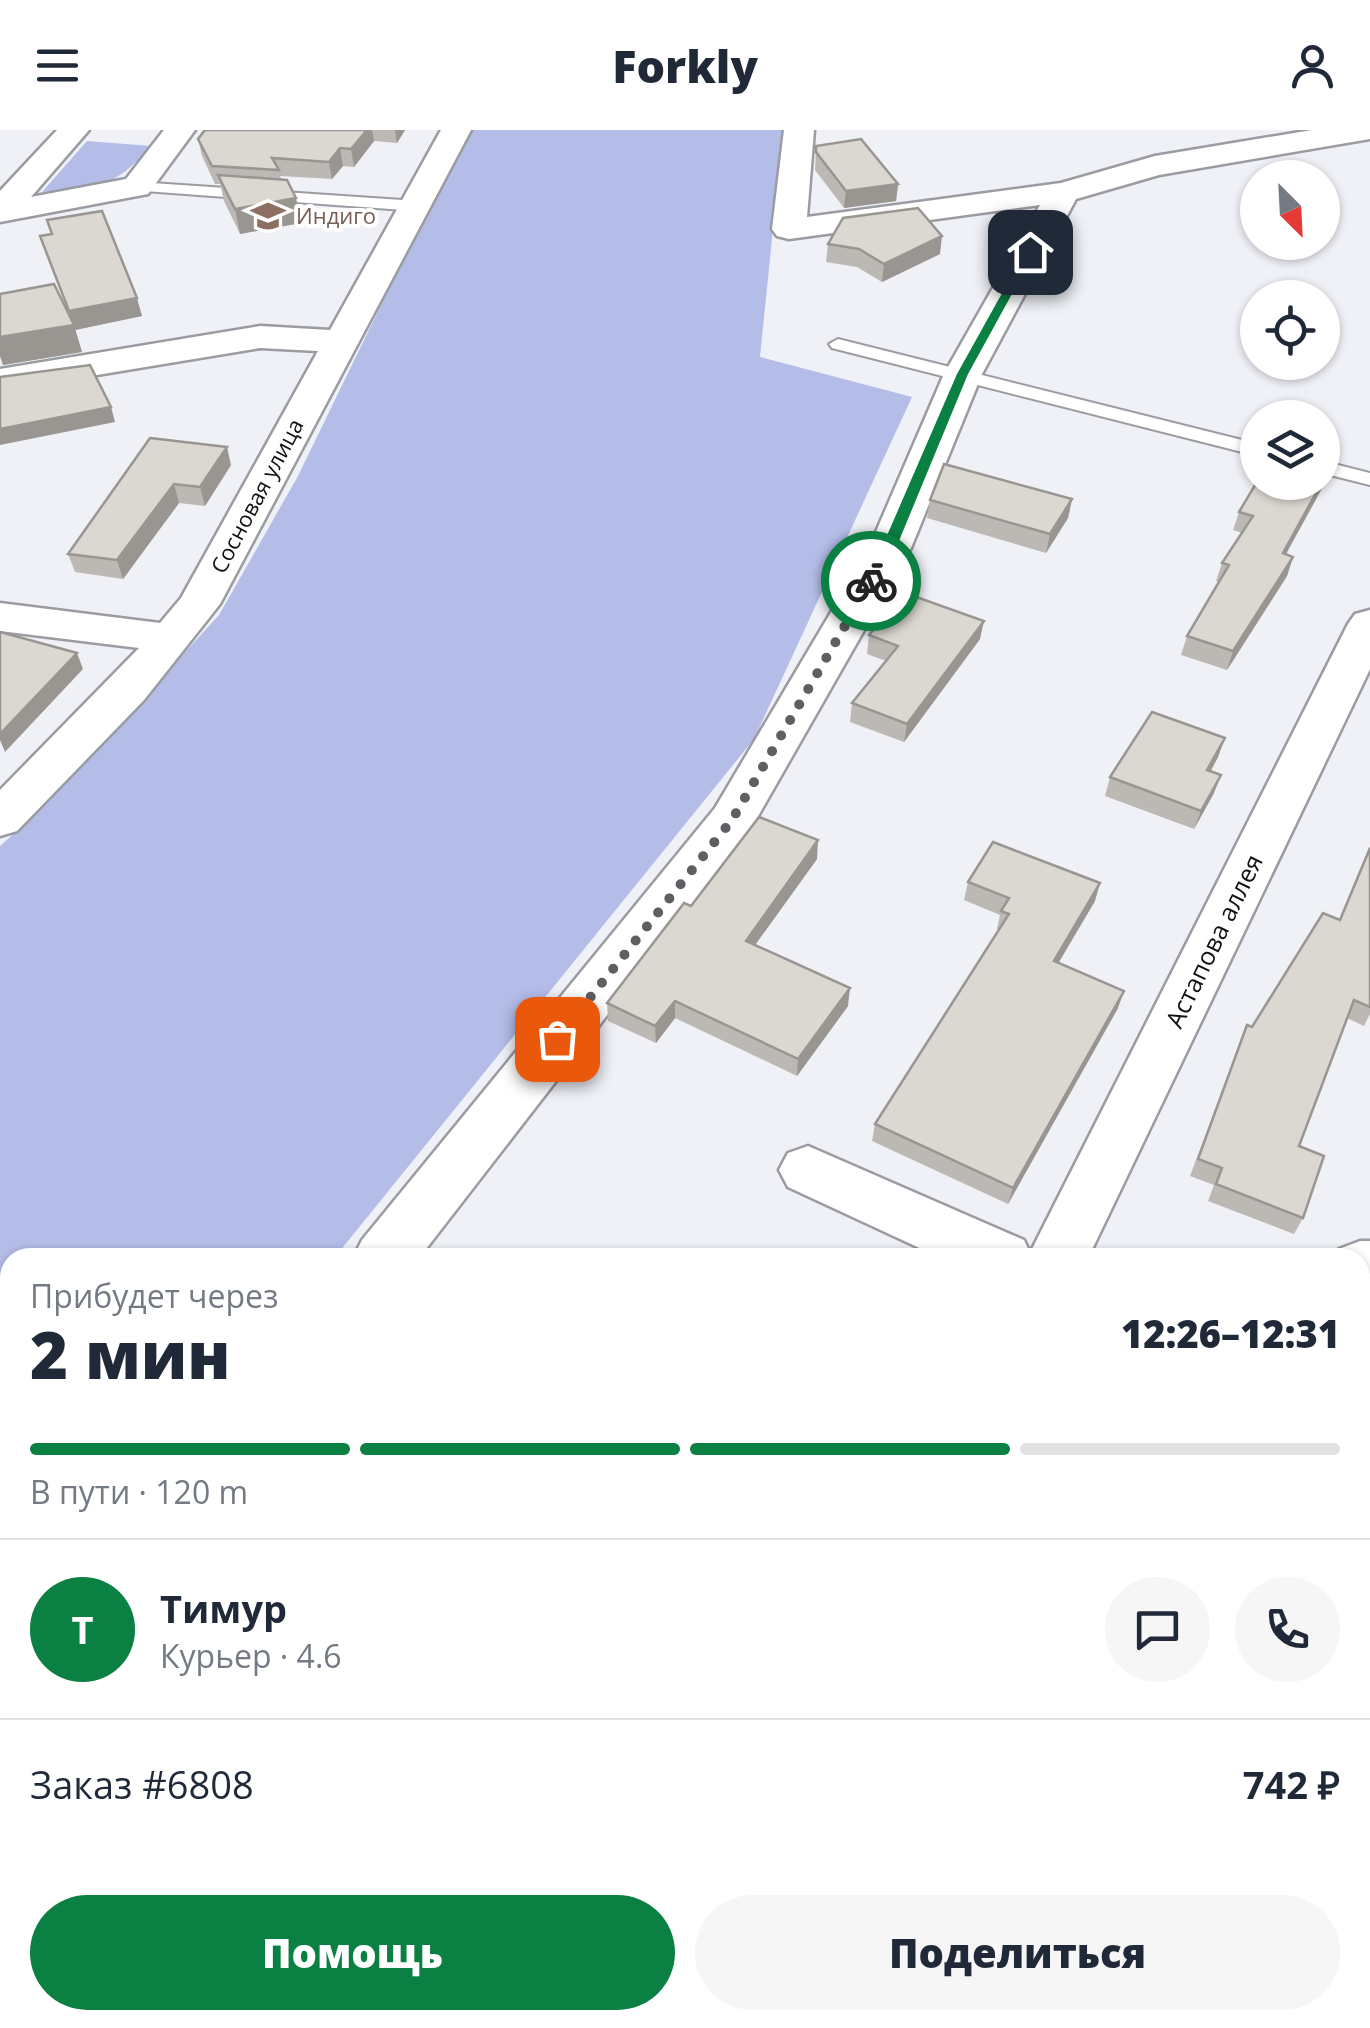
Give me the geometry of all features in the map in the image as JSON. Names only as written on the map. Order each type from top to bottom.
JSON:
[{"type":"street","points":[[0,212],[74,130]]},
{"type":"street","points":[[0,212],[138,187],[180,130]]},
{"type":"street","name":"Сосновая улица","points":[[0,820],[128,690],[199,604],[456,130]]},
{"type":"street","points":[[799,130],[789,229],[1064,192],[1155,166],[1368,130]]},
{"type":"street","points":[[1128,142],[1155,166]]},
{"type":"street","points":[[391,1248],[732,820],[890,548],[963,374],[1064,192]]},
{"type":"street","points":[[0,380],[260,337],[339,341]]},
{"type":"street","points":[[0,616],[171,638]]},
{"type":"street","name":"Астапова аллея","points":[[1063,1248],[1370,624]]},
{"type":"street","points":[[808,1170],[980,1248]]},
{"type":"lane","points":[[138,187],[417,206]]},
{"type":"lane","points":[[838,344],[1240,445]]},
{"type":"lane","points":[[1340,472],[1370,479]]},
{"type":"shaded area","points":[[466,130],[783,130],[760,357],[912,397],[754,739],[342,1248],[0,1248],[0,846],[38,812],[219,615],[298,476]]},
{"type":"shaded area","points":[[87,141],[151,146],[126,171],[103,183],[42,192]]},
{"type":"building","points":[[205,130],[367,130],[351,149],[340,148],[329,162],[272,158],[279,170],[212,166],[198,139]]},
{"type":"building","points":[[861,139],[898,184],[846,191],[816,152],[816,146]]},
{"type":"building","points":[[218,175],[287,180],[296,198],[235,209]]},
{"type":"building","points":[[918,208],[942,236],[884,264],[859,249],[828,244],[843,218]]},
{"type":"building","points":[[102,211],[137,298],[69,311],[40,236],[52,234],[47,220]]},
{"type":"building","points":[[54,284],[74,325],[0,337],[0,294]]},
{"type":"building","points":[[90,365],[111,407],[0,429],[0,377]]},
{"type":"building","points":[[150,438],[227,447],[200,487],[174,484],[117,560],[68,554]]},
{"type":"building","points":[[944,464],[1072,499],[1050,534],[930,500]]},
{"type":"building","points":[[1246,500],[1312,500],[1283,553],[1293,557],[1233,651],[1187,636],[1229,565],[1222,563],[1253,516],[1239,512]]},
{"type":"building","points":[[905,593],[984,621],[907,724],[852,703],[898,646],[869,635]]},
{"type":"building","points":[[0,632],[77,653],[0,734]]},
{"type":"building","points":[[1152,712],[1225,738],[1207,770],[1221,775],[1201,811],[1110,777]]},
{"type":"building","points":[[759,817],[818,840],[746,941],[850,988],[798,1059],[675,1001],[655,1026],[607,1003],[684,903],[691,906]]},
{"type":"building","points":[[993,842],[1100,883],[1054,961],[1124,991],[1013,1188],[875,1124],[1009,914],[1001,911],[1009,898],[968,882]]},
{"type":"building","points":[[1370,848],[1370,1007],[1354,1000],[1299,1146],[1324,1156],[1303,1218],[1216,1184],[1222,1168],[1198,1159],[1247,1025],[1252,1027],[1323,913],[1340,920]]},
{"type":"way so far","points":[[557,1039],[732,820],[871,581]]},
{"type":"place","name":"Индиго","points":[[268,216]]},
{"type":"route","points":[[871,581],[890,548],[963,374],[1030,252]]}]
